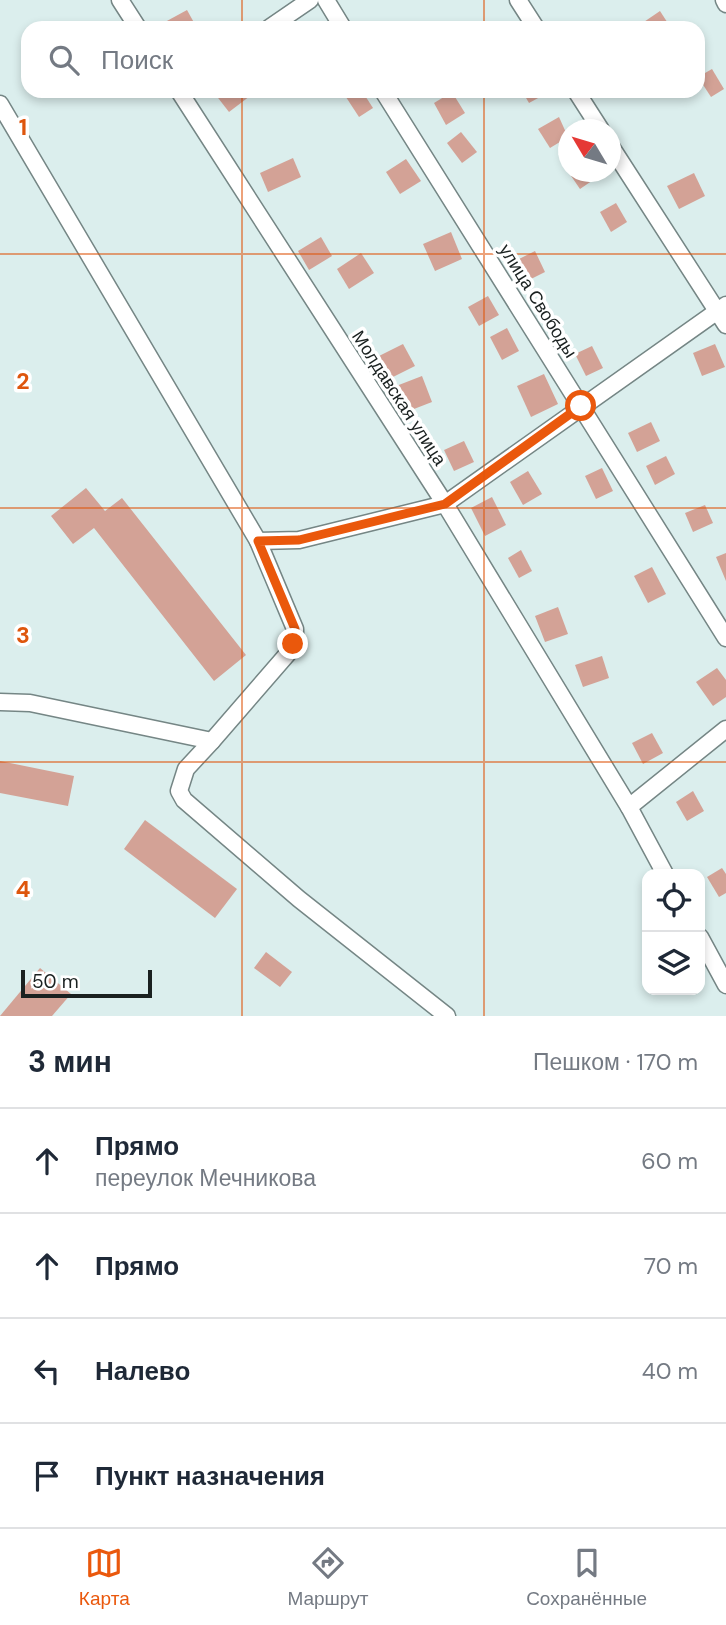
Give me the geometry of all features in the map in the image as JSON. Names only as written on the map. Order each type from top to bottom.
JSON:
[{"type":"street","points":[[120,0],[134,21]]},
{"type":"street","points":[[279,21],[310,0]]},
{"type":"street","points":[[326,0],[339,21]]},
{"type":"street","points":[[517,0],[531,21]]},
{"type":"street","name":"Молдавская улица","points":[[184,98],[445,504],[628,807],[662,869]]},
{"type":"street","name":"улица Свободы","points":[[387,98],[726,638]]},
{"type":"street","points":[[580,98],[594,119]]},
{"type":"street","points":[[0,104],[258,541],[295,629],[290,650],[186,769],[179,791],[184,800],[299,899],[447,1016]]},
{"type":"street","points":[[258,541],[299,540],[445,504],[581,406],[723,314],[621,160]]},
{"type":"street","points":[[0,702],[30,703],[212,741]]},
{"type":"street","points":[[628,807],[726,729]]},
{"type":"street","points":[[705,946],[726,985]]},
{"type":"building","points":[[187,10],[193,21],[167,21]]},
{"type":"building","points":[[660,11],[666,21],[645,21]]},
{"type":"building","points":[[712,69],[724,89],[711,97],[705,88],[705,73]]},
{"type":"building","points":[[218,98],[247,98],[229,112]]},
{"type":"building","points":[[347,98],[367,98],[373,108],[359,117]]},
{"type":"building","points":[[442,98],[456,98],[465,113],[446,125],[434,103]]},
{"type":"building","points":[[559,117],[558,143],[550,148],[538,129]]},
{"type":"building","points":[[461,132],[477,152],[462,163],[447,143]]},
{"type":"building","points":[[293,158],[301,177],[268,192],[260,173]]},
{"type":"building","points":[[406,159],[421,181],[400,194],[386,172]]},
{"type":"building","points":[[694,173],[705,196],[679,209],[667,186]]},
{"type":"building","points":[[575,182],[590,182],[580,189]]},
{"type":"building","points":[[616,203],[627,222],[611,232],[600,212]]},
{"type":"building","points":[[451,232],[462,259],[435,271],[423,244]]},
{"type":"building","points":[[321,237],[332,256],[309,270],[298,251]]},
{"type":"building","points":[[535,251],[545,272],[525,282],[515,261]]},
{"type":"building","points":[[361,253],[374,273],[349,289],[337,269]]},
{"type":"building","points":[[488,296],[499,315],[479,326],[468,307]]},
{"type":"building","points":[[507,328],[519,351],[502,360],[490,337]]},
{"type":"building","points":[[403,344],[415,366],[387,380],[375,358]]},
{"type":"building","points":[[715,344],[725,367],[702,376],[693,353]]},
{"type":"building","points":[[592,346],[603,368],[586,376],[575,354]]},
{"type":"building","points":[[544,374],[558,404],[531,417],[517,386]]},
{"type":"building","points":[[422,376],[432,402],[401,414],[391,388]]},
{"type":"building","points":[[651,422],[660,441],[637,452],[628,433]]},
{"type":"building","points":[[464,441],[474,462],[454,471],[444,450]]},
{"type":"building","points":[[666,456],[675,474],[655,485],[646,466]]},
{"type":"building","points":[[602,468],[613,491],[596,499],[585,476]]},
{"type":"building","points":[[528,471],[542,494],[523,505],[510,482]]},
{"type":"building","points":[[86,488],[105,511],[122,498],[246,655],[214,681],[94,528],[73,544],[51,516]]},
{"type":"building","points":[[492,497],[506,525],[485,536],[471,508]]},
{"type":"building","points":[[705,505],[713,523],[693,532],[685,513]]},
{"type":"building","points":[[521,550],[532,571],[519,578],[508,558]]},
{"type":"building","points":[[726,553],[726,581],[716,557]]},
{"type":"building","points":[[652,567],[666,594],[648,603],[634,576]]},
{"type":"building","points":[[558,607],[568,634],[545,642],[535,616]]},
{"type":"building","points":[[602,656],[609,678],[583,687],[575,665]]},
{"type":"building","points":[[717,668],[726,680],[726,697],[713,706],[696,682]]},
{"type":"building","points":[[652,733],[663,753],[643,764],[632,743]]},
{"type":"building","points":[[0,761],[74,776],[68,806],[0,793]]},
{"type":"building","points":[[693,791],[704,811],[687,821],[676,802]]},
{"type":"building","points":[[145,820],[237,889],[215,918],[124,849]]},
{"type":"building","points":[[722,868],[726,874],[726,893],[719,897],[707,877]]},
{"type":"building","points":[[266,952],[292,972],[280,987],[254,968]]},
{"type":"building","points":[[40,968],[71,994],[52,1016],[0,1016]]},
{"type":"route","points":[[293,644],[295,629],[258,541],[299,540],[445,504],[581,406]]}]
